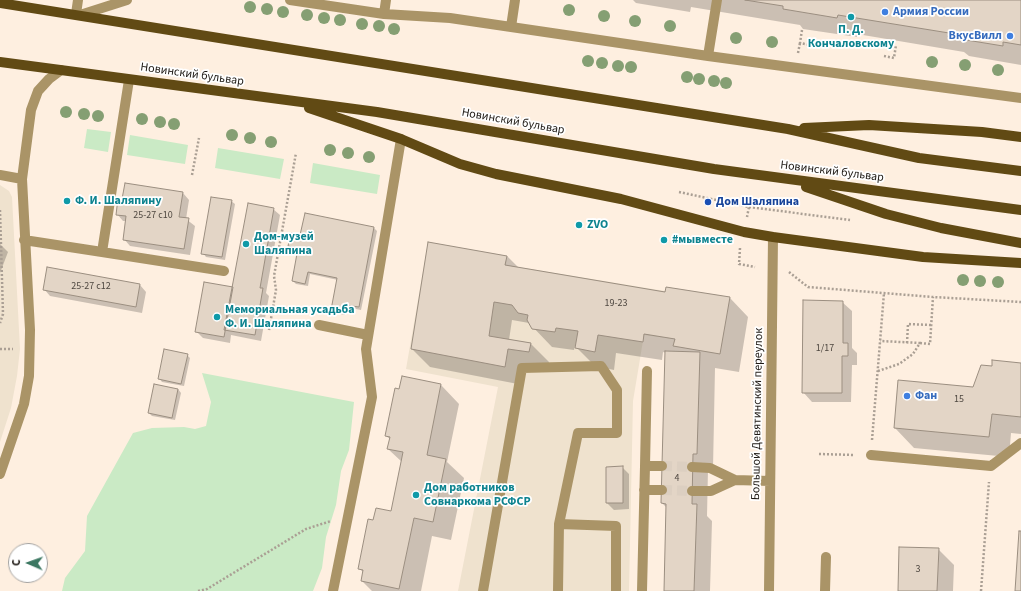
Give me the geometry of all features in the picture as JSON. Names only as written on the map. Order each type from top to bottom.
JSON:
[{"type":"main road","points":[[0,3],[788,128],[919,158],[1021,172]]},
{"type":"main road","name":"Новинский бульвар","points":[[0,62],[377,112],[785,180],[1021,210]]},
{"type":"main road","points":[[286,101],[402,139],[460,164],[496,174],[621,199],[704,222],[773,237],[923,257],[1021,264]]},
{"type":"main road","points":[[788,128],[869,125],[982,132],[1021,137]]},
{"type":"main road","points":[[785,180],[886,214],[941,228],[1021,243]]},
{"type":"street","points":[[10,0],[25,7]]},
{"type":"street","points":[[78,0],[78,15],[127,0]]},
{"type":"street","points":[[290,0],[384,14],[450,18],[708,56],[1021,98]]},
{"type":"street","points":[[384,14],[386,0]]},
{"type":"street","points":[[511,27],[515,0]]},
{"type":"street","points":[[708,56],[717,0]]},
{"type":"street","points":[[0,474],[24,404],[29,376],[30,330],[24,240],[22,179],[31,110],[38,91],[49,78],[61,70]]},
{"type":"street","points":[[102,252],[129,80]]},
{"type":"street","points":[[333,591],[372,397],[366,349],[402,139]]},
{"type":"street","points":[[0,175],[22,179]]},
{"type":"street","name":"Большой Девятинский переулок","points":[[769,591],[773,237]]},
{"type":"street","points":[[24,240],[224,271]]},
{"type":"street","points":[[319,325],[368,335]]},
{"type":"street","points":[[483,591],[522,368],[601,366],[617,390],[617,433],[578,433],[560,524],[558,591]]},
{"type":"street","points":[[642,591],[647,371]]},
{"type":"street","points":[[871,455],[991,466],[1021,443]]},
{"type":"street","points":[[645,466],[662,466]]},
{"type":"street","points":[[692,467],[710,468],[735,480],[770,481]]},
{"type":"street","points":[[692,491],[711,491],[735,480]]},
{"type":"street","points":[[644,490],[662,490]]},
{"type":"street","points":[[560,524],[616,526],[616,591]]},
{"type":"street","points":[[825,591],[826,557]]},
{"type":"path","points":[[798,54],[802,30]]},
{"type":"path","points":[[800,43],[810,45]]},
{"type":"path","points":[[893,65],[896,45]]},
{"type":"path","points":[[884,56],[894,58]]},
{"type":"path","points":[[192,175],[199,138]]},
{"type":"path","points":[[269,330],[276,290],[274,276],[296,153]]},
{"type":"path","points":[[679,192],[749,207],[856,221]]},
{"type":"path","points":[[747,220],[749,207]]},
{"type":"path","points":[[0,210],[3,314],[0,323]]},
{"type":"path","points":[[740,248],[739,264],[755,267]]},
{"type":"path","points":[[788,272],[808,287],[1021,302]]},
{"type":"path","points":[[819,454],[871,455],[884,293]]},
{"type":"path","points":[[880,342],[930,344],[933,297]]},
{"type":"path","points":[[907,343],[908,324],[931,325]]},
{"type":"path","points":[[878,371],[899,364],[913,354],[920,343]]},
{"type":"path","points":[[0,349],[20,349]]},
{"type":"path","points":[[981,591],[991,466]]},
{"type":"path","points":[[198,591],[207,589],[306,529],[348,516]]},
{"type":"shaded area","points":[[0,185],[9,191],[12,197],[20,349],[11,408],[0,442]]},
{"type":"shaded area","points":[[428,242],[507,256],[506,265],[665,291],[666,287],[730,297],[720,354],[673,346],[674,339],[644,335],[633,401],[629,591],[458,591],[498,387],[406,369]]},
{"type":"green space","points":[[87,129],[111,132],[108,152],[84,148]]},
{"type":"green space","points":[[130,135],[188,145],[185,164],[127,155]]},
{"type":"green space","points":[[218,148],[284,159],[280,179],[215,168]]},
{"type":"green space","points":[[313,163],[380,175],[377,194],[310,183]]},
{"type":"green space","points":[[202,373],[354,402],[349,450],[341,471],[336,505],[326,537],[322,568],[313,591],[62,591],[65,578],[85,551],[87,516],[133,433],[152,428],[184,427],[195,429],[206,426],[211,402]]},
{"type":"building","points":[[745,0],[1021,0],[1021,45],[1003,42],[1003,46],[948,37],[949,33],[838,15],[837,18],[783,9],[783,6]]},
{"type":"building","points":[[125,183],[183,192],[179,217],[189,218],[184,249],[123,240],[126,216],[116,215],[118,198],[122,199]]},
{"type":"building","points":[[211,197],[232,200],[222,257],[201,254]]},
{"type":"building","points":[[248,203],[274,208],[260,288],[263,288],[255,335],[224,330]]},
{"type":"building","points":[[305,213],[374,227],[359,307],[344,305],[342,313],[331,310],[337,278],[308,272],[305,284],[292,281],[298,248],[288,246],[291,233],[300,235]]},
{"type":"building","points":[[428,242],[507,256],[505,265],[665,292],[666,287],[730,297],[720,354],[673,346],[675,339],[644,334],[643,342],[598,335],[595,352],[575,348],[578,331],[556,328],[555,332],[532,329],[527,320],[528,315],[518,313],[512,305],[494,302],[489,336],[531,343],[529,352],[508,349],[505,367],[411,349]]},
{"type":"building","points":[[47,267],[140,284],[136,307],[43,290]]},
{"type":"building","points":[[204,282],[233,287],[224,337],[195,332]]},
{"type":"building","points":[[803,300],[843,301],[843,343],[848,343],[848,356],[842,356],[842,393],[802,393]]},
{"type":"building","points":[[164,349],[188,354],[181,384],[158,379]]},
{"type":"building","points":[[665,351],[700,352],[697,454],[693,454],[692,504],[697,504],[694,591],[664,591],[666,504],[661,503]]},
{"type":"building","points":[[992,360],[1021,363],[1021,417],[992,414],[989,437],[894,428],[898,380],[973,387],[981,365],[992,366]]},
{"type":"building","name":"Дом работников Совнаркома РСФСР","points":[[402,376],[441,384],[427,455],[446,459],[433,522],[414,518],[399,589],[361,581],[363,570],[358,569],[368,519],[373,520],[376,508],[391,511],[403,452],[387,449],[390,437],[385,436],[395,388],[399,389]]},
{"type":"building","points":[[154,384],[178,389],[172,418],[148,413]]},
{"type":"building","points":[[623,466],[623,503],[606,503],[606,467]]},
{"type":"building","points":[[1019,531],[1021,531],[1021,591],[1015,591]]},
{"type":"building","points":[[899,547],[939,548],[937,591],[898,591]]},
{"type":"tunnel","points":[[662,466],[692,467]]},
{"type":"tunnel","points":[[662,490],[692,491]]},
{"type":"place","name":"Армия России","points":[[885,12]]},
{"type":"place","name":"П. Д. Кончаловскому","points":[[851,17]]},
{"type":"place","name":"ВкусВилл","points":[[1010,36]]},
{"type":"place","name":"Ф. И. Шаляпину","points":[[67,201]]},
{"type":"place","name":"Дом Шаляпина","points":[[708,202]]},
{"type":"place","name":"ZVO","points":[[579,225]]},
{"type":"place","name":"#мывместе","points":[[664,240]]},
{"type":"place","name":"Дом-музей Шаляпина","points":[[246,244]]},
{"type":"place","name":"Мемориальная усадьба Ф. И. Шаляпина","points":[[217,317]]},
{"type":"place","name":"Фан","points":[[907,396]]},
{"type":"place","name":"Дом работников Совнаркома РСФСР","points":[[416,495]]}]
